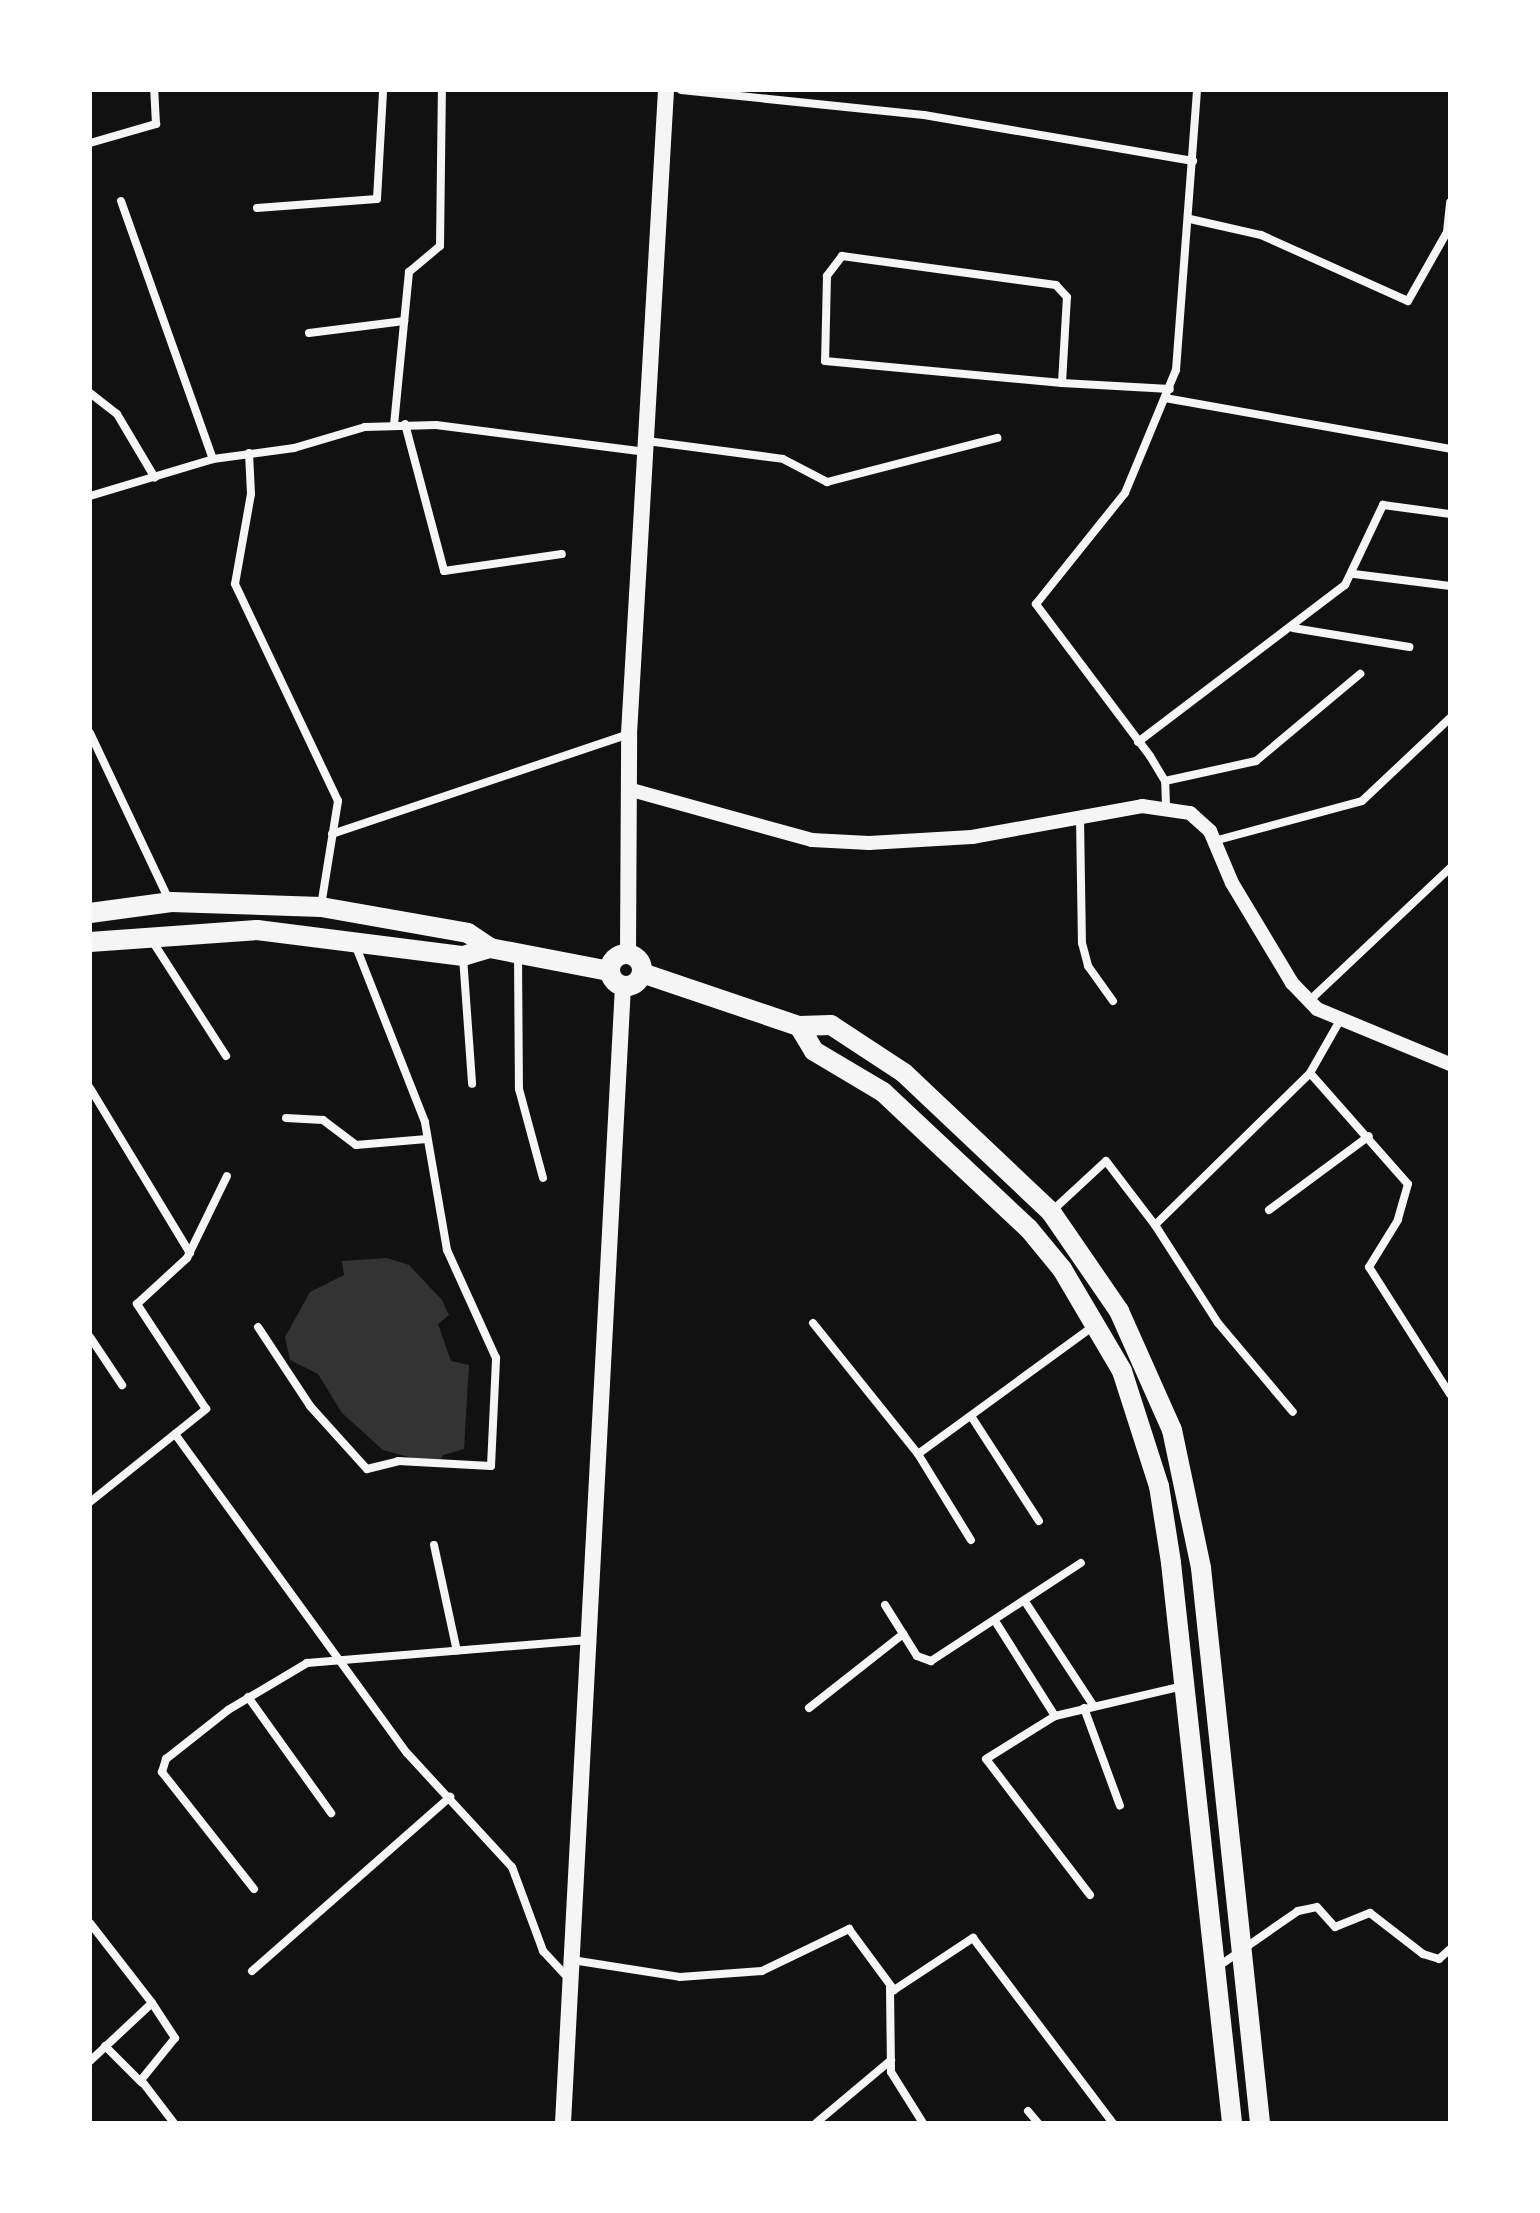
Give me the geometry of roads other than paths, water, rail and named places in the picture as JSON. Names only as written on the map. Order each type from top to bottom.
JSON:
[{"type":"highway","points":[[90,913],[171,902],[321,907],[468,933],[490,948],[617,979],[642,973],[799,1026],[831,1025],[904,1073],[1051,1212],[1119,1311],[1167,1419],[1201,1568],[1260,2123]]},
{"type":"highway","points":[[90,942],[149,935],[257,930],[463,956],[490,948]]},
{"type":"highway","points":[[617,979],[617,957],[628,954],[642,973]]},
{"type":"highway","points":[[799,1026],[814,1051],[883,1092],[963,1160],[1062,1269],[1096,1323],[1142,1430],[1162,1501],[1232,2123]]},
{"type":"highway","points":[[1142,1430],[1167,1419]]},
{"type":"main road","points":[[628,954],[629,734],[666,90]]},
{"type":"main road","points":[[563,2123],[617,979]]},
{"type":"street","points":[[90,143],[156,124],[154,90]]},
{"type":"street","points":[[257,208],[377,199],[383,90]]},
{"type":"street","points":[[394,425],[412,263],[440,246],[442,90]]},
{"type":"street","points":[[681,90],[924,115],[1193,161]]},
{"type":"street","points":[[1166,805],[1165,781],[1036,604],[1125,493],[1167,394],[1181,343],[1197,90]]},
{"type":"street","points":[[121,201],[213,459]]},
{"type":"street","points":[[1190,219],[1261,235],[1408,301],[1447,232],[1450,202]]},
{"type":"street","points":[[1062,383],[1067,297],[1056,285],[842,256],[827,276],[825,361],[1167,394],[1450,449]]},
{"type":"street","points":[[309,333],[404,321]]},
{"type":"street","points":[[90,393],[117,414],[155,478]]},
{"type":"street","points":[[405,424],[444,571],[562,554]]},
{"type":"street","points":[[90,496],[213,459],[405,424],[783,459],[827,482],[997,438]]},
{"type":"street","points":[[249,453],[251,494],[237,596],[335,793],[321,907]]},
{"type":"street","points":[[1138,742],[1293,628],[1354,574],[1383,505],[1450,514]]},
{"type":"street","points":[[1354,574],[1450,586]]},
{"type":"street","points":[[1293,628],[1409,647]]},
{"type":"street","points":[[1165,781],[1256,761],[1360,674]]},
{"type":"street","points":[[1214,841],[1362,801],[1450,718]]},
{"type":"street","points":[[90,733],[171,902]]},
{"type":"street","points":[[332,834],[629,734]]},
{"type":"street","points":[[628,789],[812,840],[972,837],[1080,823],[1166,805],[1190,813],[1214,841],[1232,883],[1309,1001],[1338,1024],[1450,1064]]},
{"type":"street","points":[[1080,823],[1085,958],[1113,1001]]},
{"type":"street","points":[[1309,1001],[1450,868]]},
{"type":"street","points":[[149,935],[226,1056]]},
{"type":"street","points":[[258,1327],[310,1406],[367,1469],[398,1461],[491,1466],[496,1358],[447,1250],[427,1139],[405,1061],[355,943]]},
{"type":"street","points":[[518,954],[519,1089],[543,1178]]},
{"type":"street","points":[[463,956],[472,1084]]},
{"type":"street","points":[[1155,1225],[1310,1073],[1338,1024]]},
{"type":"street","points":[[1310,1073],[1369,1136],[1408,1184],[1371,1274],[1450,1394]]},
{"type":"street","points":[[90,1088],[190,1253]]},
{"type":"street","points":[[286,1118],[323,1120],[356,1145],[427,1139]]},
{"type":"street","points":[[1269,1210],[1369,1136]]},
{"type":"street","points":[[1051,1212],[1106,1161],[1155,1225],[1218,1323],[1293,1412]]},
{"type":"street","points":[[90,1502],[203,1415],[205,1402],[137,1304],[190,1253],[227,1176]]},
{"type":"street","points":[[813,1323],[918,1454],[971,1540]]},
{"type":"street","points":[[918,1454],[1096,1323]]},
{"type":"street","points":[[90,1337],[122,1385]]},
{"type":"street","points":[[971,1416],[1039,1521]]},
{"type":"street","points":[[175,1434],[336,1660],[512,1867],[543,1951],[570,1980]]},
{"type":"street","points":[[434,1545],[457,1651]]},
{"type":"street","points":[[885,1605],[917,1656],[931,1661],[997,1624],[1081,1563]]},
{"type":"street","points":[[1026,1603],[1088,1706],[1120,1806]]},
{"type":"street","points":[[997,1624],[1055,1716]]},
{"type":"street","points":[[809,1708],[903,1634]]},
{"type":"street","points":[[254,1889],[162,1772],[166,1759],[248,1697],[307,1663],[585,1640]]},
{"type":"street","points":[[1090,1895],[987,1765],[989,1754],[1055,1716],[1183,1686]]},
{"type":"street","points":[[248,1697],[331,1813]]},
{"type":"street","points":[[252,1971],[450,1797]]},
{"type":"street","points":[[1215,1969],[1298,1911],[1317,1907],[1335,1927],[1370,1913],[1423,1954],[1439,1959],[1450,1949]]},
{"type":"street","points":[[90,1923],[175,2038],[142,2083]]},
{"type":"street","points":[[571,1960],[680,1977],[762,1971],[849,1929],[861,1936],[890,1988],[891,2060],[923,2123]]},
{"type":"street","points":[[890,1988],[899,1990],[967,1940],[978,1940],[1113,2123]]},
{"type":"street","points":[[90,2061],[152,2003]]},
{"type":"street","points":[[105,2046],[142,2083],[174,2123]]},
{"type":"street","points":[[816,2123],[891,2060]]},
{"type":"street","points":[[1028,2111],[1038,2123]]}]
